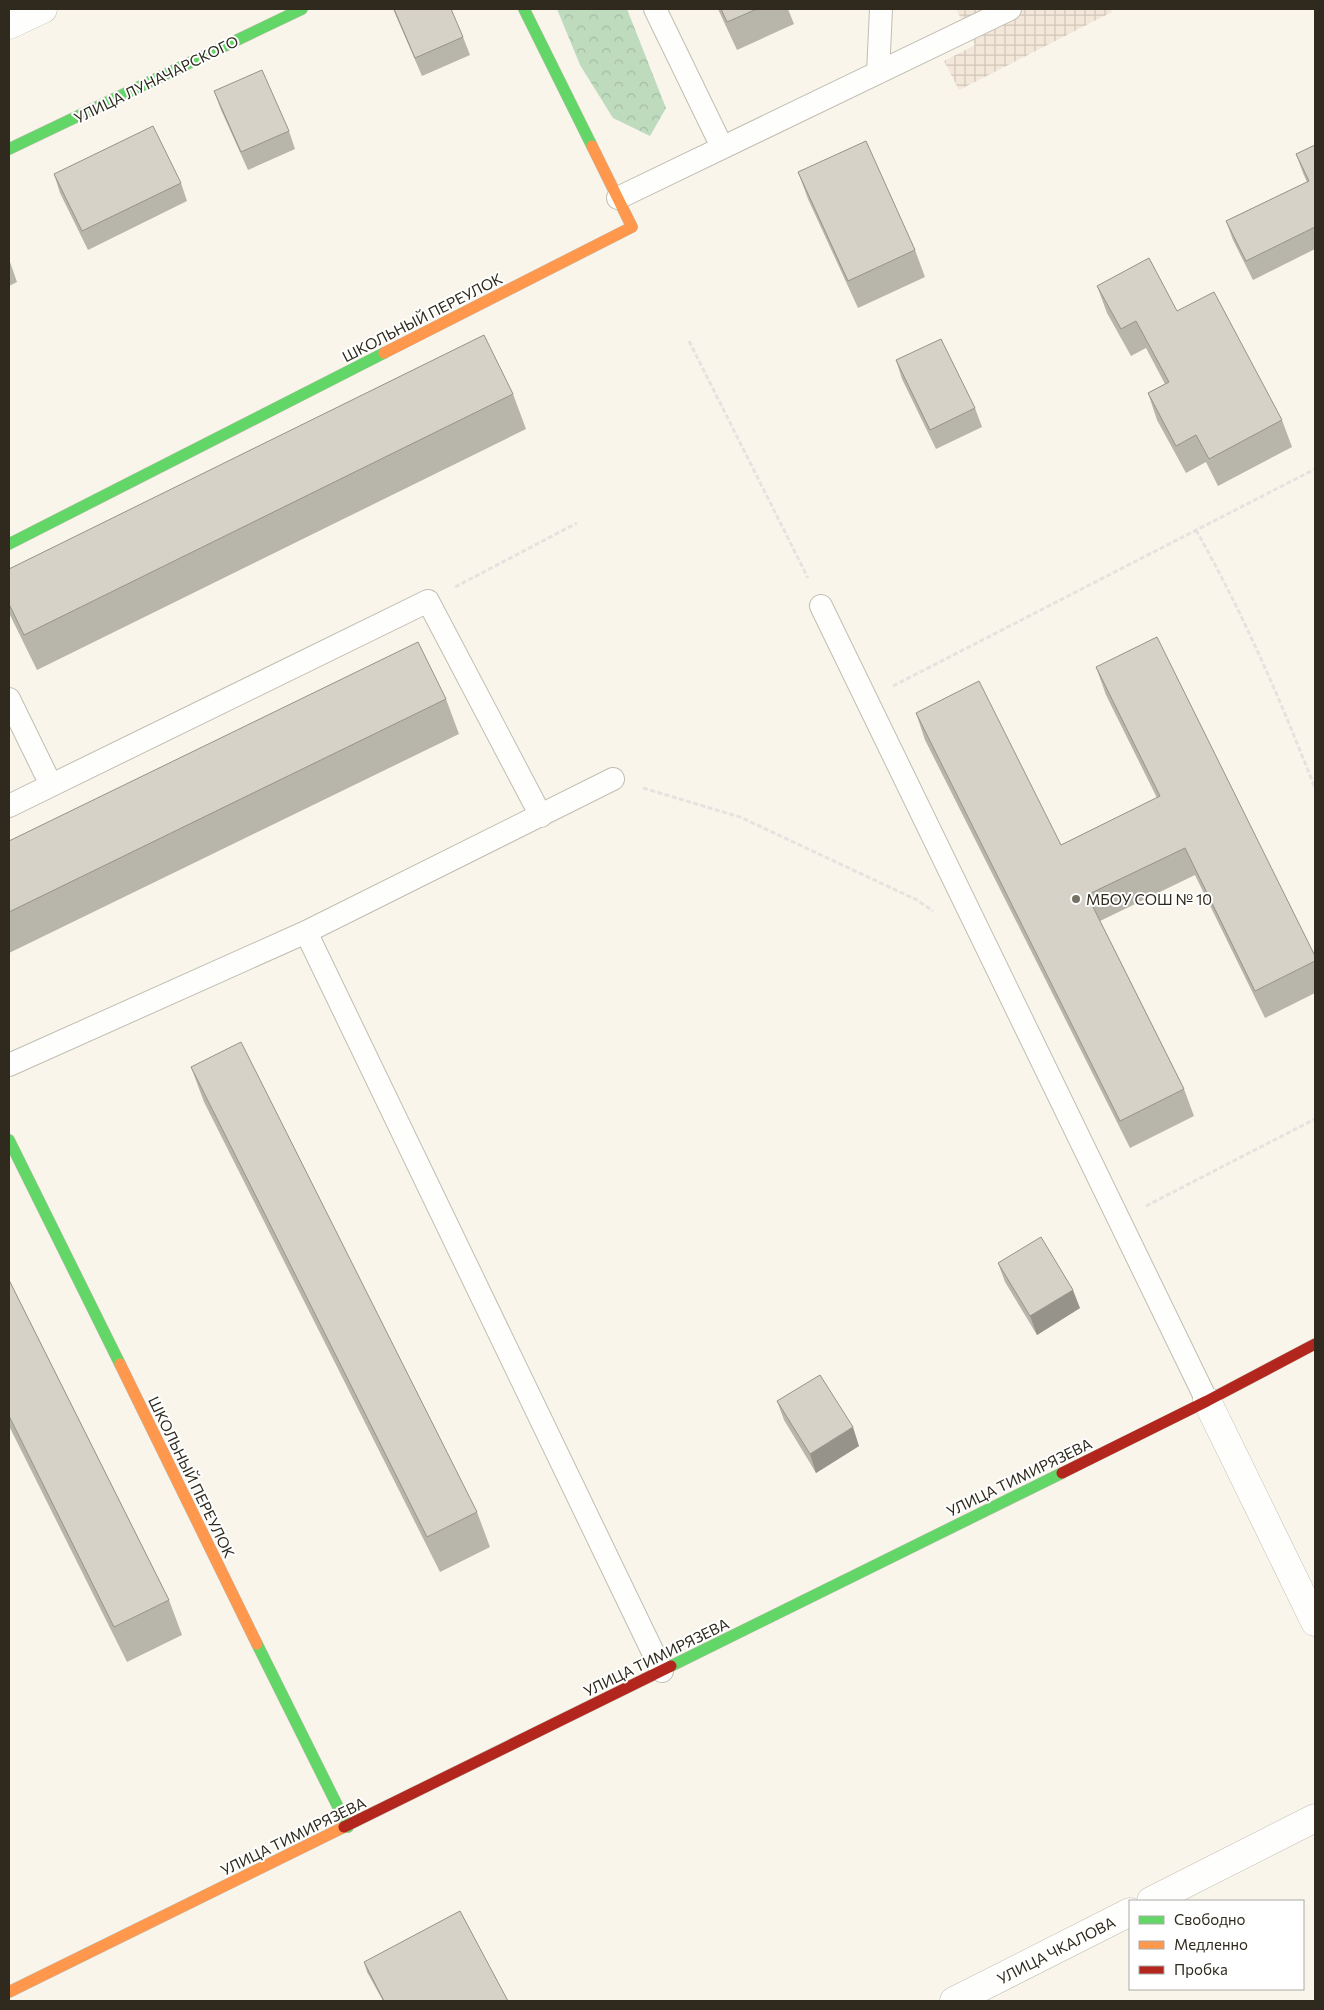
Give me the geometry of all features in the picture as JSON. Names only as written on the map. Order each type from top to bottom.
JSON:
[{"type":"street","points":[[9,25],[43,9]]},
{"type":"street","name":"УЛИЦА ЛУНАЧАРСКОГО","points":[[9,150],[302,9]]},
{"type":"street","name":"ШКОЛЬНЫЙ ПЕРЕУЛОК","points":[[9,544],[632,227],[524,9]]},
{"type":"street","name":"ШКОЛЬНЫЙ ПЕРЕУЛОК","points":[[9,1140],[348,1827]]},
{"type":"street","name":"УЛИЦА ТИМИРЯЗЕВА","points":[[9,1992],[348,1827],[1313,1350]]},
{"type":"street","points":[[1207,1401],[1315,1622]]},
{"type":"street","points":[[1153,1900],[1315,1818]]},
{"type":"street","name":"УЛИЦА ЧКАЛОВА","points":[[954,2001],[1129,1913]]},
{"type":"lane","points":[[655,9],[722,148]]},
{"type":"lane","points":[[878,72],[881,9]]},
{"type":"lane","points":[[618,198],[1010,9]]},
{"type":"lane","points":[[9,806],[428,601],[541,816]]},
{"type":"lane","points":[[821,606],[1207,1401]]},
{"type":"lane","points":[[9,699],[51,786]]},
{"type":"lane","points":[[9,1065],[306,932],[614,779]]},
{"type":"lane","points":[[306,932],[662,1671]]},
{"type":"path","points":[[689,341],[821,606]]},
{"type":"path","points":[[867,700],[1315,469]]},
{"type":"path","points":[[428,601],[577,523]]},
{"type":"path","points":[[1196,530],[1235,600],[1281,702],[1315,788]]},
{"type":"path","points":[[614,779],[740,817],[917,900],[941,917]]},
{"type":"path","points":[[1119,1220],[1315,1118]]},
{"type":"shaded area","points":[[956,9],[1111,9],[1112,12],[959,90],[944,61],[975,45]]},
{"type":"green space","points":[[557,9],[627,9],[666,108],[650,136],[613,118],[580,65]]},
{"type":"building","points":[[394,9],[451,9],[463,37],[415,58]]},
{"type":"building","points":[[721,9],[757,9],[727,22]]},
{"type":"building","points":[[262,70],[289,131],[241,152],[214,91]]},
{"type":"building","points":[[153,126],[181,183],[82,231],[54,174]]},
{"type":"building","points":[[866,141],[915,250],[848,281],[798,172]]},
{"type":"building","points":[[1315,145],[1315,227],[1246,261],[1226,221],[1309,181],[1296,154]]},
{"type":"building","points":[[1149,258],[1177,311],[1214,292],[1282,420],[1209,459],[1196,435],[1176,446],[1148,393],[1169,382],[1136,321],[1121,329],[1097,286]]},
{"type":"building","points":[[484,335],[513,394],[24,635],[9,604],[9,569]]},
{"type":"building","points":[[941,339],[975,408],[930,430],[896,360]]},
{"type":"building","name":"МБОУ СОШ № 10","points":[[1157,637],[1315,956],[1315,961],[1255,991],[1185,848],[1087,895],[1184,1089],[1120,1121],[916,713],[979,681],[1061,845],[1160,796],[1096,667]]},
{"type":"building","points":[[418,642],[446,699],[9,912],[9,841]]},
{"type":"building","points":[[241,1042],[477,1512],[427,1537],[191,1067]]},
{"type":"building","points":[[1041,1237],[1073,1290],[1030,1316],[998,1263]]},
{"type":"building","points":[[9,1280],[169,1600],[114,1627],[9,1416]]},
{"type":"building","points":[[820,1375],[853,1427],[810,1454],[777,1401]]},
{"type":"building","points":[[460,1911],[508,2001],[384,2001],[364,1962]]},
{"type":"traffic: fast","points":[[9,149],[302,9]]},
{"type":"traffic: fast","points":[[524,9],[592,146]]},
{"type":"traffic: fast","points":[[9,544],[384,353]]},
{"type":"traffic: fast","points":[[9,1140],[120,1364]]},
{"type":"traffic: fast","points":[[671,1666],[1062,1473]]},
{"type":"traffic: fast","points":[[257,1644],[348,1827]]},
{"type":"traffic: slow","points":[[384,353],[632,227],[592,146]]},
{"type":"traffic: slow","points":[[120,1364],[257,1644]]},
{"type":"traffic: slow","points":[[9,1992],[344,1827]]},
{"type":"traffic: jam","points":[[1062,1473],[1207,1401],[1315,1344]]},
{"type":"traffic: jam","points":[[344,1827],[671,1666]]},
{"type":"place","name":"МБОУ СОШ № 10","points":[[1076,899]]}]
